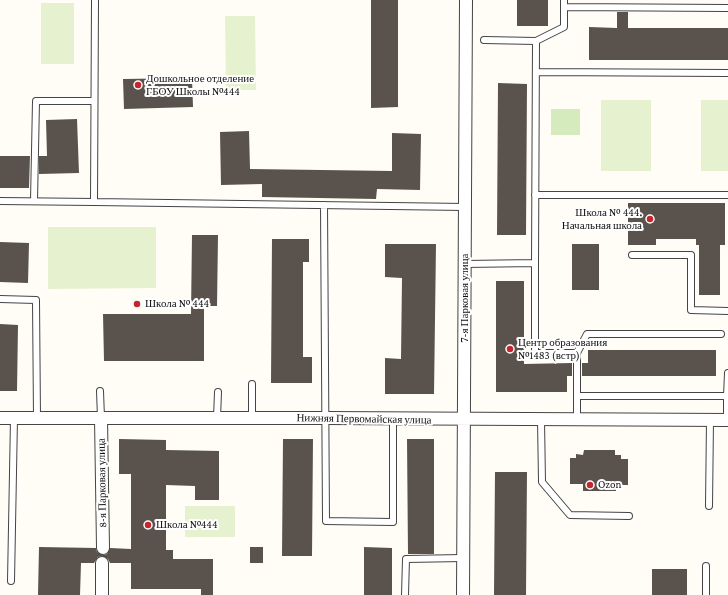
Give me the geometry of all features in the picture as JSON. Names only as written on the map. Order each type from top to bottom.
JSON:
[{"type":"street","name":"7-я Парковая улица","points":[[463,595],[466,0]]},
{"type":"street","name":"Нижняя Первомайская улица","points":[[0,418],[727,420]]},
{"type":"street","name":"8-я Парковая улица","points":[[101,418],[103,548]]},
{"type":"street","points":[[102,563],[102,595]]},
{"type":"lane","points":[[94,202],[95,0]]},
{"type":"lane","points":[[484,40],[536,41],[564,27],[564,0]]},
{"type":"lane","points":[[564,7],[728,8]]},
{"type":"lane","points":[[536,41],[535,353],[576,353]]},
{"type":"lane","points":[[536,72],[728,73]]},
{"type":"lane","points":[[34,201],[36,101],[94,101]]},
{"type":"lane","points":[[535,195],[728,196]]},
{"type":"lane","points":[[0,201],[465,207]]},
{"type":"lane","points":[[324,205],[326,521],[392,522],[393,419]]},
{"type":"lane","points":[[632,255],[691,256],[691,310],[728,311]]},
{"type":"lane","points":[[465,264],[535,263]]},
{"type":"lane","points":[[0,299],[36,300],[37,418]]},
{"type":"lane","points":[[577,420],[576,353],[587,334],[721,334]]},
{"type":"lane","points":[[727,420],[728,373]]},
{"type":"lane","points":[[252,384],[252,418]]},
{"type":"lane","points":[[100,391],[101,418]]},
{"type":"lane","points":[[218,392],[218,418]]},
{"type":"lane","points":[[577,396],[727,396]]},
{"type":"lane","points":[[11,581],[14,418]]},
{"type":"lane","points":[[541,420],[542,482],[570,515],[629,516]]},
{"type":"lane","points":[[709,506],[710,420]]},
{"type":"lane","points":[[405,595],[406,559],[464,558]]},
{"type":"lane","points":[[706,566],[706,595]]},
{"type":"green space","points":[[41,3],[74,3],[74,64],[41,64]]},
{"type":"green space","points":[[225,16],[255,16],[256,90],[226,90]]},
{"type":"green space","points":[[601,100],[651,100],[651,171],[601,171]]},
{"type":"green space","points":[[701,100],[728,100],[728,171],[701,171]]},
{"type":"green space","points":[[551,109],[580,109],[580,135],[551,135]]},
{"type":"green space","points":[[48,227],[156,227],[156,288],[48,289]]},
{"type":"green space","points":[[185,506],[235,506],[235,537],[185,537]]},
{"type":"building","points":[[371,0],[398,0],[398,107],[371,108]]},
{"type":"building","points":[[517,0],[548,0],[548,26],[517,26]]},
{"type":"building","points":[[617,12],[628,12],[628,28],[728,28],[728,60],[589,60],[589,27],[617,28]]},
{"type":"building","points":[[192,78],[193,107],[124,109],[123,79]]},
{"type":"building","points":[[498,83],[527,84],[526,235],[497,235]]},
{"type":"building","points":[[77,119],[79,173],[39,174],[39,156],[47,156],[46,120]]},
{"type":"building","points":[[249,131],[250,169],[392,171],[392,133],[421,134],[420,190],[377,189],[376,199],[262,197],[262,184],[221,185],[220,132]]},
{"type":"building","points":[[0,156],[30,156],[29,188],[0,188]]},
{"type":"building","points":[[628,203],[725,203],[725,245],[720,245],[720,295],[699,295],[699,245],[696,245],[696,239],[656,239],[656,245],[628,245]]},
{"type":"building","points":[[192,235],[218,235],[217,306],[204,306],[204,361],[104,361],[103,314],[191,314]]},
{"type":"building","points":[[272,239],[309,239],[309,262],[303,262],[303,357],[312,357],[312,383],[271,383]]},
{"type":"building","points":[[0,242],[29,243],[28,283],[0,282]]},
{"type":"building","points":[[385,244],[436,244],[434,394],[385,394],[385,358],[401,359],[402,278],[385,277]]},
{"type":"building","points":[[572,244],[599,244],[599,290],[572,290]]},
{"type":"building","name":"Центр образования №1483 (встр)","points":[[496,281],[524,281],[524,364],[572,363],[572,376],[567,376],[567,392],[496,392]]},
{"type":"building","points":[[0,324],[18,325],[17,391],[0,391]]},
{"type":"building","points":[[588,350],[716,350],[716,376],[582,376],[582,363],[588,363]]},
{"type":"building","name":"Школа №444","points":[[119,439],[166,440],[166,450],[219,451],[219,500],[195,500],[195,486],[166,485],[166,550],[173,550],[173,559],[213,559],[213,595],[201,595],[201,589],[131,589],[131,563],[110,563],[108,559],[102,556],[98,557],[94,563],[81,563],[80,595],[38,595],[39,547],[96,548],[97,552],[103,555],[107,554],[110,548],[131,549],[131,474],[119,474]]},
{"type":"building","points":[[283,439],[313,439],[312,556],[282,556]]},
{"type":"building","points":[[407,439],[434,439],[434,554],[408,554]]},
{"type":"building","points":[[584,450],[615,450],[615,455],[621,455],[621,459],[628,459],[628,485],[616,485],[616,491],[583,491],[583,484],[570,484],[570,458],[576,458],[576,454],[583,455]]},
{"type":"building","points":[[495,472],[527,472],[526,595],[494,595]]},
{"type":"building","points":[[250,547],[263,547],[263,563],[250,563]]},
{"type":"building","points":[[364,547],[392,548],[392,595],[364,595]]},
{"type":"building","points":[[652,569],[687,569],[687,595],[652,595]]},
{"type":"place","name":"Дошкольное отделение ГБОУ Школы №444","points":[[138,85]]},
{"type":"place","name":"Школа № 444. Начальная школа","points":[[650,219]]},
{"type":"place","name":"Школа № 444","points":[[137,304]]},
{"type":"place","name":"Центр образования №1483 (встр)","points":[[510,349]]},
{"type":"place","name":"Ozon","points":[[590,485]]},
{"type":"place","name":"Школа №444","points":[[148,525]]}]
